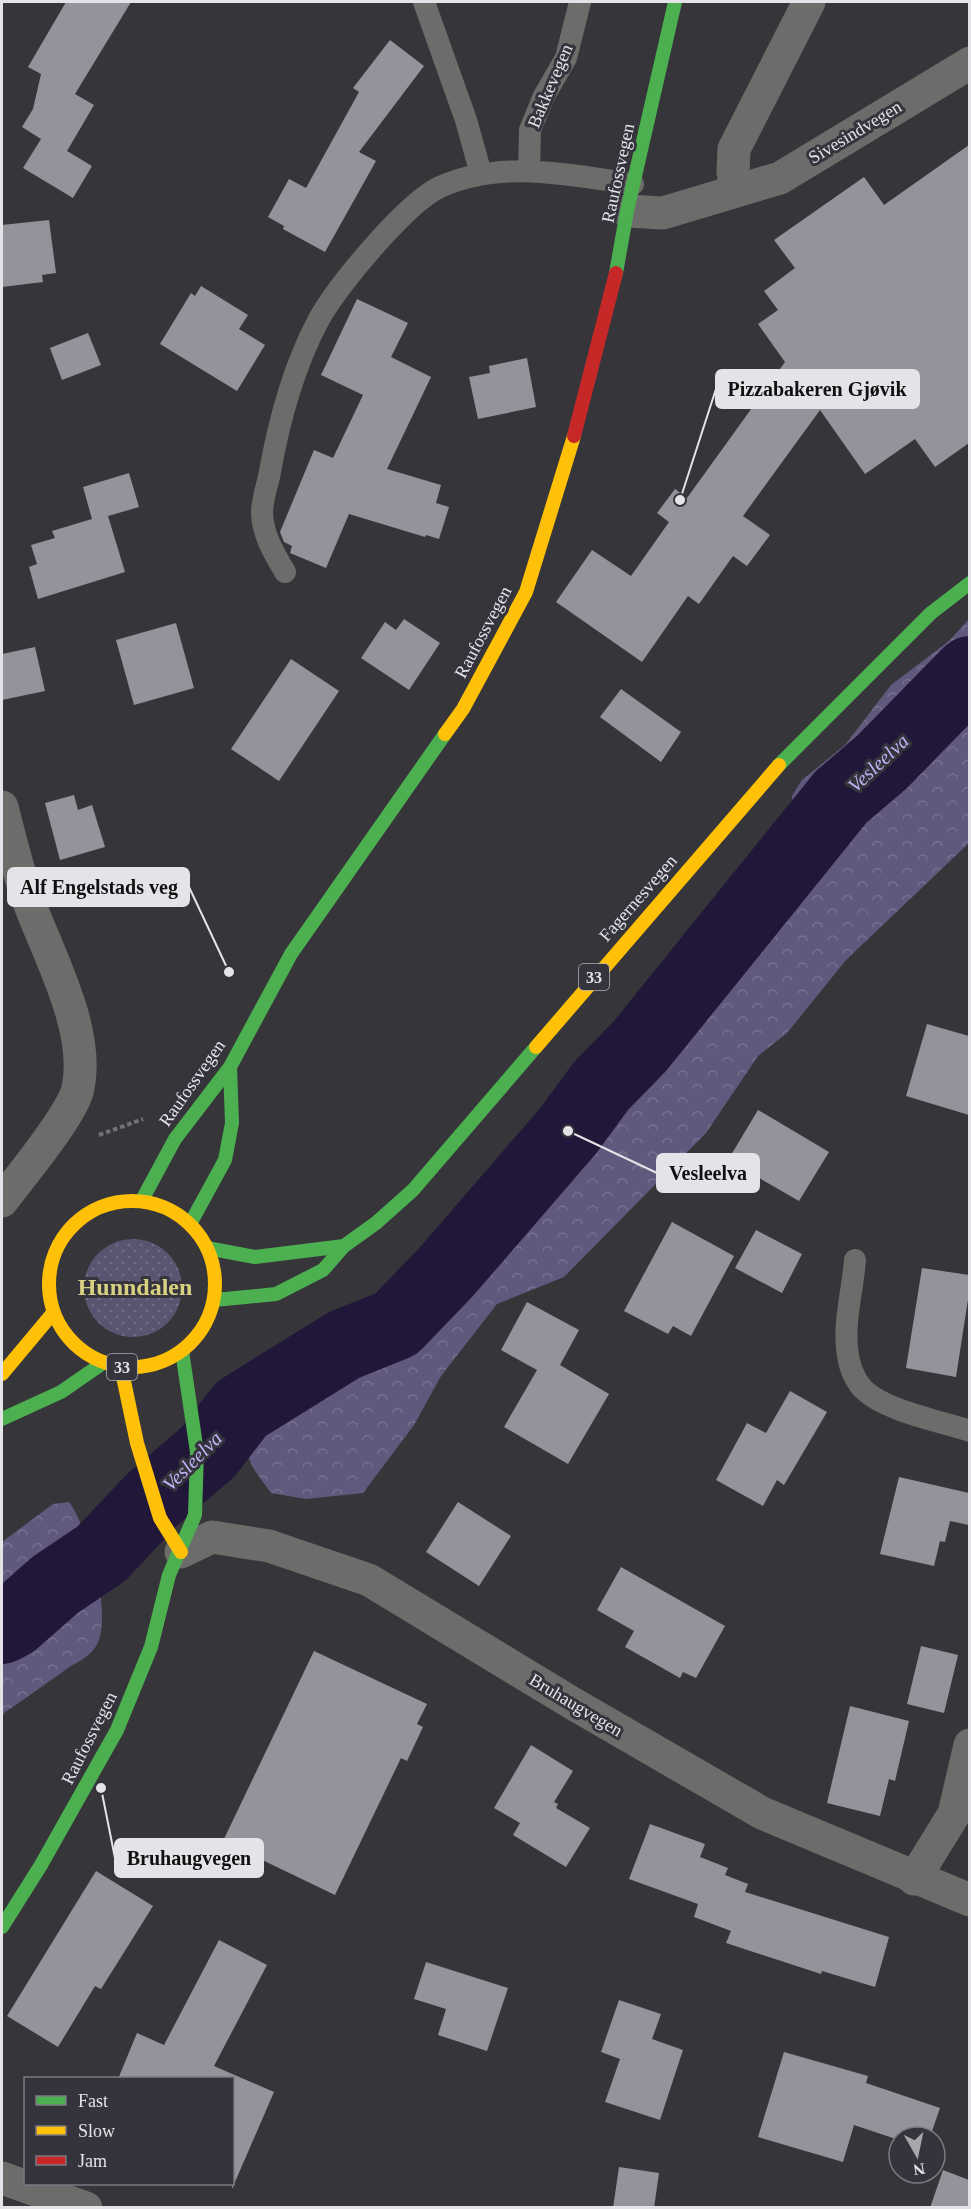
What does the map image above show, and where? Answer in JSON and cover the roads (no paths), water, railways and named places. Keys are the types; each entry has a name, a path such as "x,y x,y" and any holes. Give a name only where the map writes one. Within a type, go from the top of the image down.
{"main road":[{"name":"Raufossvegen","path":"142,1200 175,1139 230,1067 291,954 463,709 526,592 572,445 619,262 630,197 675,2"},
{"name":"Fagernesvegen","path":"215,1300 276,1294 323,1270 344,1246 376,1223 413,1190 796,744 931,613 969,583"},
{"path":"190,1224 225,1160 232,1124 230,1067"},
{"name":"33","path":"131,1199 142,1200 172,1210 190,1224 207,1248 215,1268 215,1300 203,1329 182,1351 162,1363 145,1367 121,1367 103,1363 60,1329 53,1313 47,1277 55,1249 66,1231 81,1216 100,1206 131,1199"},
{"name":"Fagernesvegen","path":"207,1248 255,1257 344,1246"},
{"path":"2,1374 53,1313"},
{"name":"Raufossvegen","path":"2,1928 41,1865 117,1730 151,1647 169,1575 181,1552 195,1515 197,1452 182,1351"},
{"name":"33","path":"2,1419 61,1392 103,1363"},
{"path":"121,1367 137,1443 160,1518 181,1552"}],"street":[{"path":"736,191 733,172 734,149 808,2"},
{"name":"Sivesindvegen","path":"630,197 663,213 780,178 969,63"},
{"path":"2,807 25,891 72,1016 80,1058 78,1089 54,1131 2,1201"},
{"name":"Bruhaugvegen","path":"181,1552 212,1537 269,1546 369,1580 572,1703 762,1813 914,1879 969,1900"},
{"path":"914,1879 954,1814 969,1745"},
{"path":"2,2178 86,2208"}],"lane":[{"path":"424,2 466,120 481,174"},
{"name":"Bakkevegen","path":"529,171 530,130 544,96 566,58 580,2"},
{"path":"285,572 267,540 262,512 275,443 304,350 319,319 338,292 417,204 438,188 481,174 507,170 529,171 630,197"},
{"path":"855,1260 847,1345 850,1366 856,1380 864,1390 887,1403 969,1431"}],"waterway":[{"name":"Vesleelva","path":"2,1628 13,1622 55,1585 101,1554 152,1500 208,1452 241,1409 344,1345 396,1324 447,1271 568,1131 601,1086 640,1046 841,797 882,762 970,672"}],"place":[{"name":"Pizzabakeren Gjøvik","path":"680,500"},
{"name":"Alf Engelstads veg","path":"229,972"},
{"name":"Vesleelva","path":"568,1131"},
{"name":"Bruhaugvegen","path":"101,1788"}],"district":[{"name":"Hunndalen","path":"135,1287"}]}
